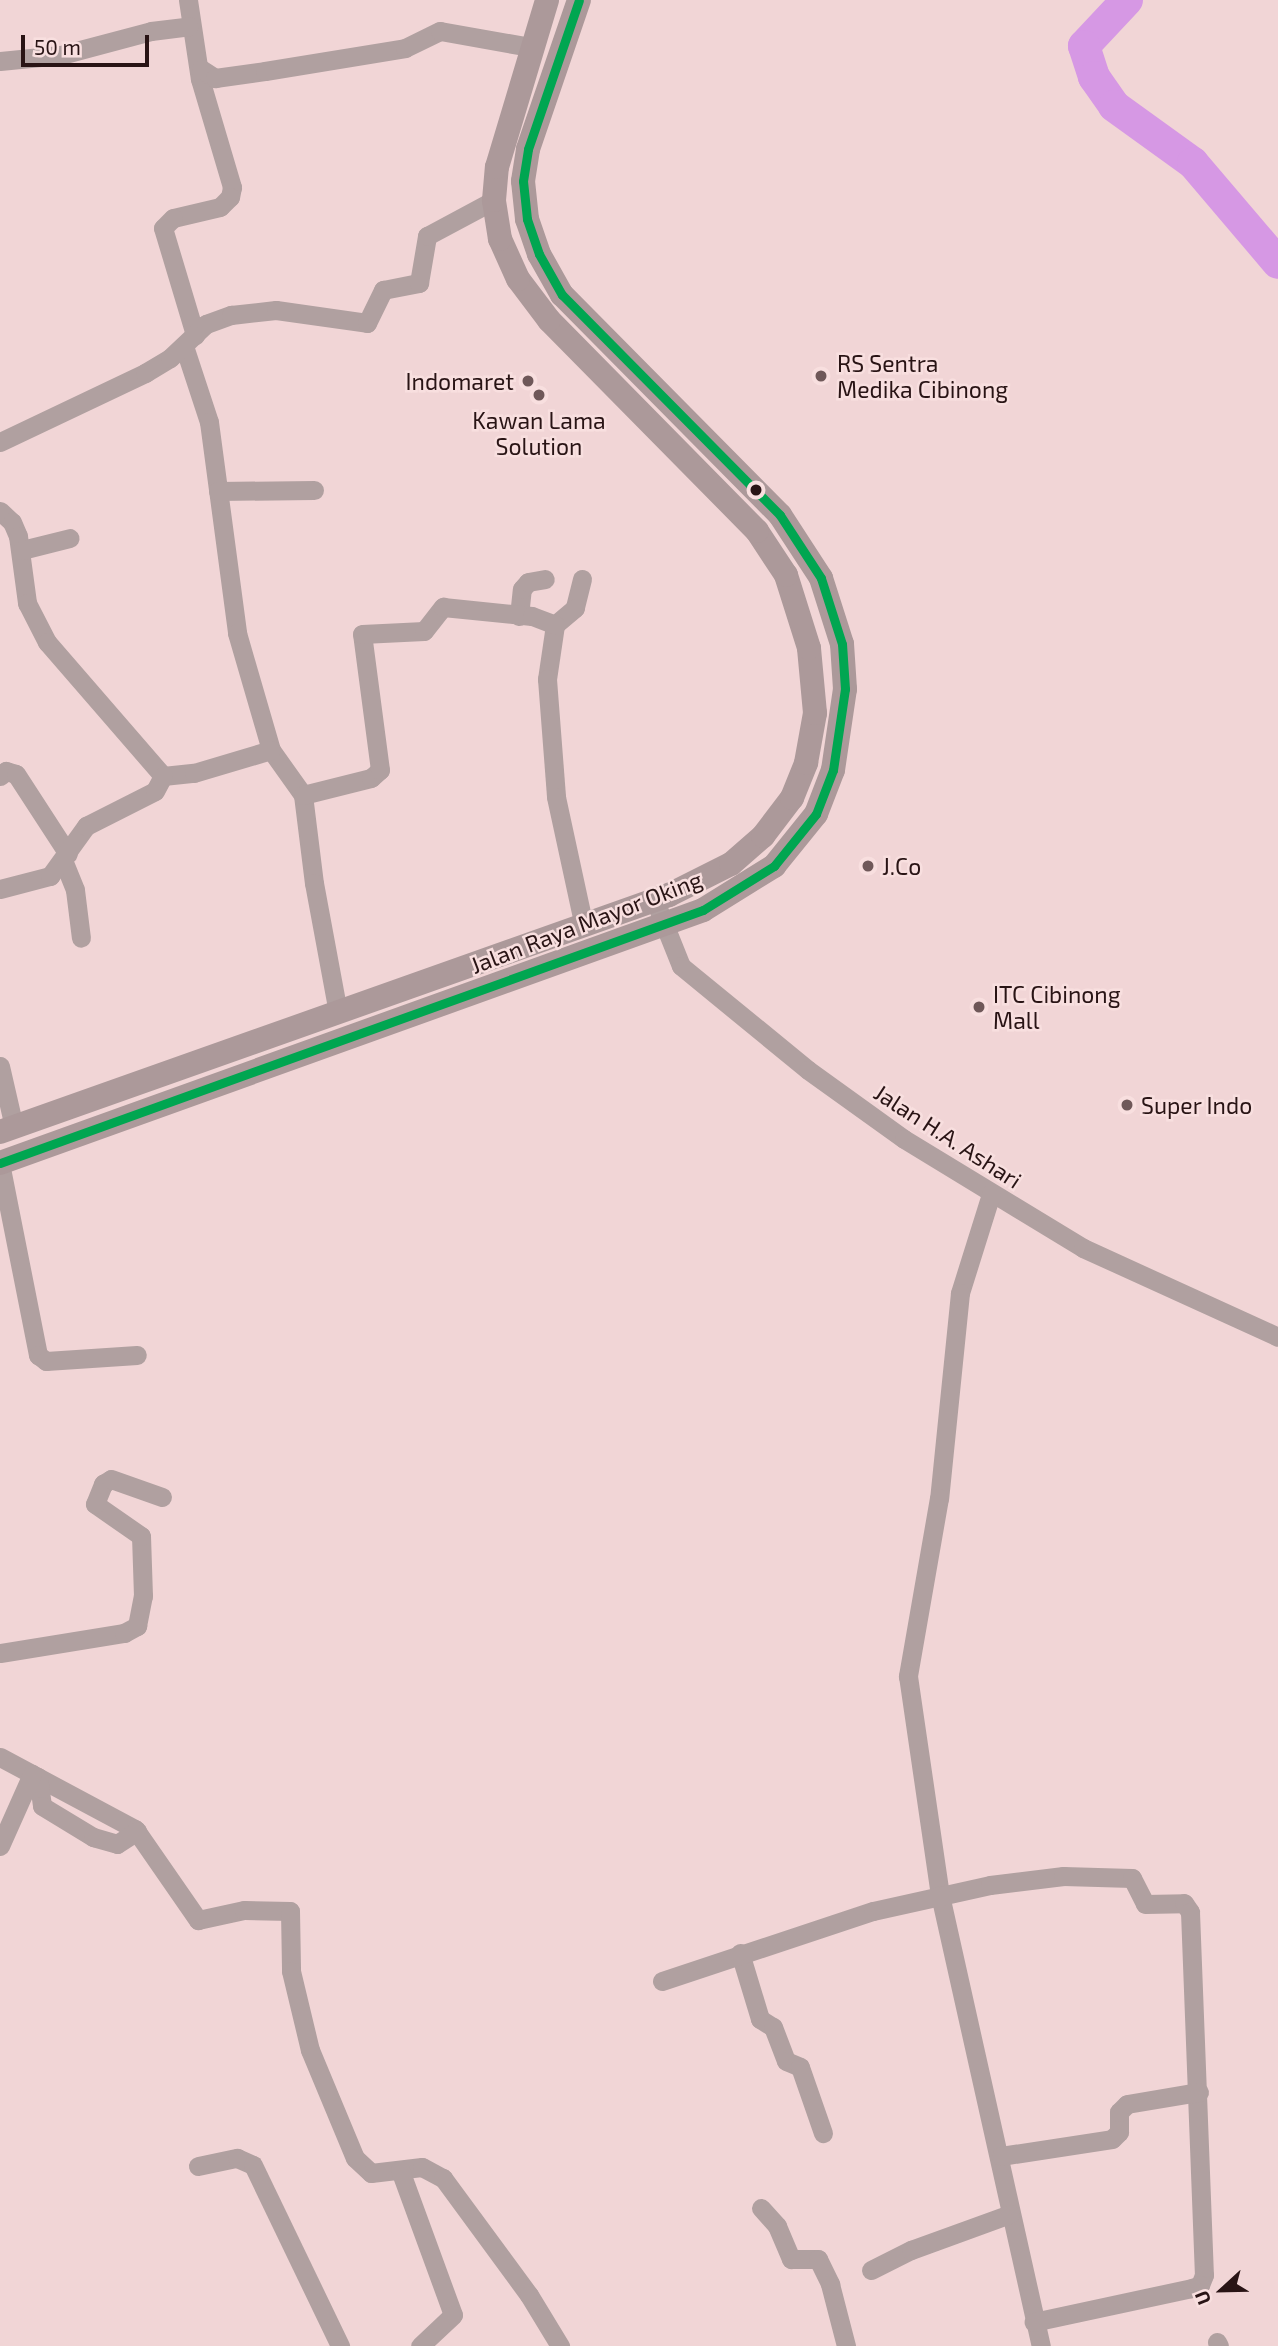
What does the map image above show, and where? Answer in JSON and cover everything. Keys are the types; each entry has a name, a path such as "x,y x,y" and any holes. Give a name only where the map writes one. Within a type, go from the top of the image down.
{"main road":[{"name":"Jalan Raya Mayor Oking","path":"7,1129 655,900 731,864 762,836 792,798 806,763 815,713 799,603 757,531 572,347 528,296 500,239 494,200 505,134 530,47 547,0"},
{"name":"Jalan Raya Mayor Oking","path":"0,1163 665,926 713,905 762,874 791,848 816,814 833,770 842,726 842,644 821,578 780,514 581,316 551,279 527,219 525,167 579,0"},
{"path":"285,1032 294,1058"}],"street":[{"path":"188,0 190,26 201,69 200,79 228,161 230,197 220,207 173,218 163,228 209,422 231,606 271,750 303,795 314,883 338,1013"},
{"path":"0,61 61,55 151,31 190,26"},
{"path":"201,69 207,75 227,77 405,48 440,31 530,47"},
{"path":"0,442 134,378 189,340 206,324 255,311 368,323 383,290 419,283 428,236 494,200"},
{"path":"218,491 314,489"},
{"path":"0,511 12,522 22,550 27,603 47,642 163,776"},
{"path":"22,550 70,538"},
{"path":"519,616 522,589 528,582 545,579"},
{"path":"582,579 575,608 555,625 547,680 558,808 584,926"},
{"path":"303,795 371,778 380,770 362,634 424,631 443,607 519,616 555,625"},
{"path":"163,776 194,773 271,750"},
{"path":"0,776 6,771 16,774 65,857 75,890 81,938"},
{"path":"0,889 44,880 65,857 86,826 156,790 163,776"},
{"name":"Jalan H.A. Ashari","path":"655,900 674,957 697,981 836,1091 991,1194 1083,1248 1278,1337"},
{"path":"0,1066 7,1129"},
{"path":"0,1163 38,1355 55,1361 136,1355"},
{"path":"991,1194 960,1293 939,1497 908,1676 940,1895 1001,2156 1010,2214 1041,2346"},
{"path":"0,1653 124,1633 137,1626 143,1596 141,1536 95,1504 103,1484 111,1479 162,1497"},
{"path":"0,1757 137,1831 198,1920 244,1910 290,1911 290,1958 300,2012 310,2050 355,2158 371,2173 422,2167 443,2178 535,2304 560,2346"},
{"path":"35,1776 42,1806 93,1837 117,1844 137,1831"},
{"path":"0,1846 35,1776"},
{"path":"662,1981 740,1953 940,1895 1063,1875 1134,1879 1145,1905 1184,1903 1190,1912 1199,2092 1204,2212 1200,2285 1034,2322"},
{"path":"740,1953 760,2019 773,2027 784,2059 800,2067 823,2133"},
{"path":"1001,2156 1112,2139 1119,2132 1119,2112 1127,2104 1199,2092"},
{"path":"198,2166 237,2158 253,2165 340,2346"},
{"path":"400,2170 453,2315 420,2346"},
{"path":"761,2208 777,2226 791,2259 820,2262 846,2346"},
{"path":"871,2270 911,2250 1010,2214"}],"waterway":[{"path":"1127,0 1084,46 1094,77 1114,106 1193,163 1278,263"}],"transit line":[{"path":"0,1163 703,910 774,866 816,814 833,770 845,689 842,644 821,578 780,515 562,295 539,254 527,219 523,181 528,149 579,0"}],"place":[{"name":"RS Sentra Medika Cibinong","path":"821,376"},
{"name":"Indomaret","path":"528,381"},
{"name":"Kawan Lama Solution","path":"539,395"},
{"name":"J.Co","path":"868,866"},
{"name":"ITC Cibinong Mall","path":"979,1007"},
{"name":"Super Indo","path":"1127,1105"}]}
